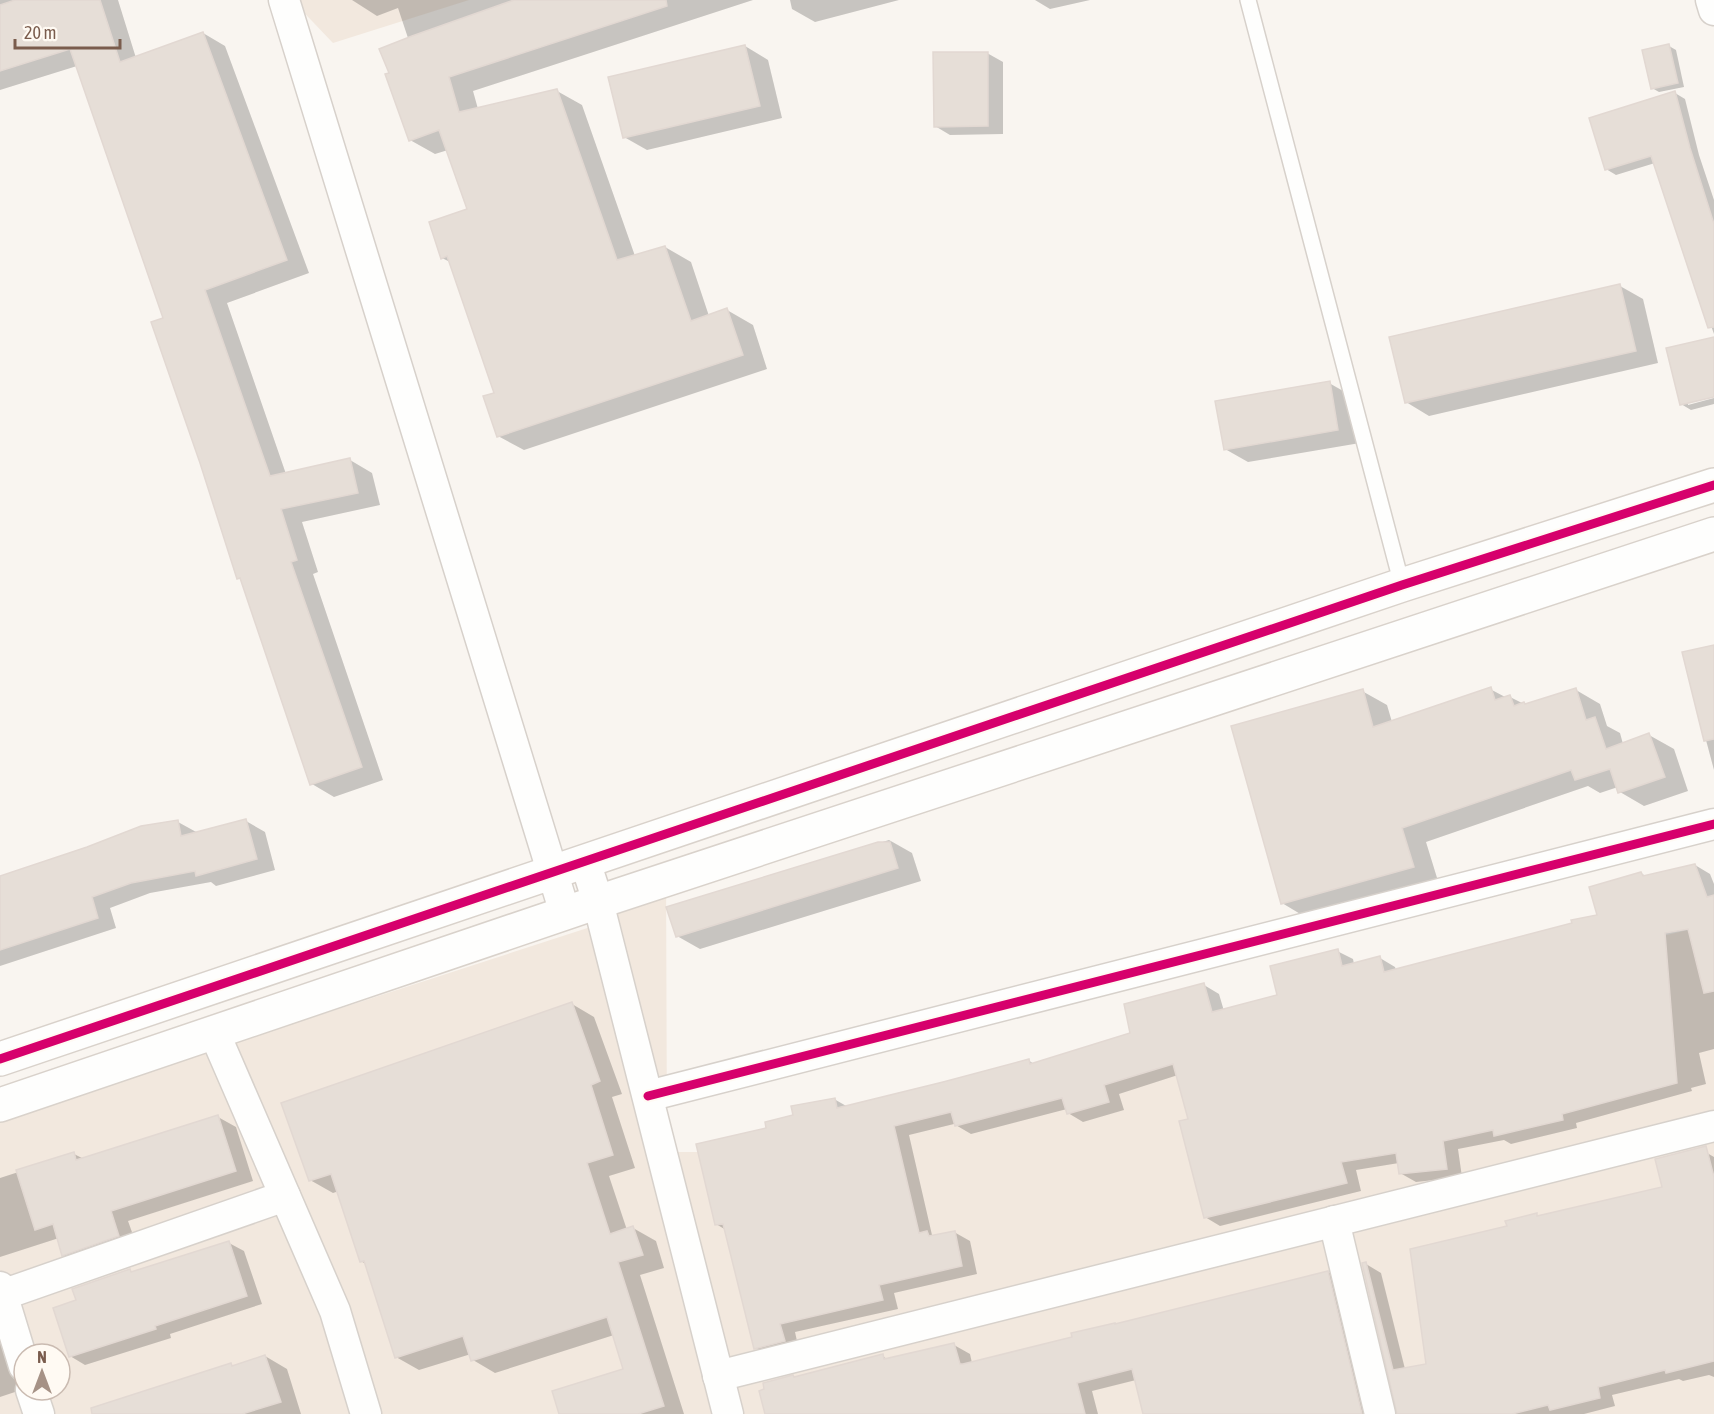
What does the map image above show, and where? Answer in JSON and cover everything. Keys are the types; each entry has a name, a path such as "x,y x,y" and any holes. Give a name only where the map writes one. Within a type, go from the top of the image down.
{"street":[{"path":"284,0 323,133 565,913"},
{"path":"1711,0 1714,10"},
{"path":"0,1059 1402,585 1714,485"},
{"path":"0,1104 598,902 1714,534"},
{"path":"648,1096 1714,824"},
{"path":"585,861 598,902 728,1414"},
{"path":"214,1032 335,1311 366,1414"},
{"path":"718,1376 1714,1125"},
{"path":"17,1342 1,1291 285,1196"},
{"path":"1334,1221 1380,1414"}],"lane":[{"path":"1248,0 1402,585"}],"shaded area":[{"path":"292,0 469,0 333,43"},
{"path":"666,863 667,1152 723,1152 1714,924 1714,1414 0,1414 0,1119 609,921"}],"building":[{"path":"15,0 100,0 120,62 203,32 287,260 205,290 270,476 350,458 358,493 281,509 297,560 291,562 362,767 310,785 240,578 237,579 151,322 163,318 70,49 0,71 0,5"},
{"path":"514,0 666,0 667,6 449,77 459,112 557,89 617,260 665,246 691,321 727,308 743,355 497,437 483,396 494,393 447,256 441,259 429,222 467,209 439,130 409,141 385,74 389,73 379,49"},
{"path":"1669,44 1678,83 1651,89 1642,50"},
{"path":"745,45 760,106 623,138 608,77"},
{"path":"933,52 988,52 988,126 934,127"},
{"path":"1675,91 1714,224 1714,327 1708,328 1651,156 1605,170 1589,118"},
{"path":"1620,284 1636,351 1405,403 1389,337"},
{"path":"1714,337 1714,397 1680,405 1666,348"},
{"path":"1330,381 1338,430 1224,450 1215,401"},
{"path":"1714,645 1714,739 1704,741 1682,652"},
{"path":"1491,687 1495,700 1510,695 1514,706 1576,688 1586,720 1595,717 1606,749 1649,733 1665,777 1618,793 1610,769 1575,780 1571,770 1402,828 1414,867 1281,904 1231,726 1363,689 1373,727"},
{"path":"246,819 257,859 196,876 195,871 131,883 92,897 98,918 0,950 0,876 141,826 178,820 181,836"},
{"path":"878,842 890,842 898,868 676,937 666,907"},
{"path":"1695,864 1707,897 1714,895 1714,991 1704,993 1688,929 1665,933 1677,1083 1562,1114 1563,1120 1494,1136 1493,1130 1443,1141 1447,1169 1399,1174 1396,1153 1341,1162 1347,1183 1204,1218 1179,1121 1188,1119 1173,1064 1104,1085 1109,1102 1067,1114 1062,1098 955,1126 951,1112 894,1126 919,1233 927,1231 929,1236 955,1231 962,1266 879,1285 883,1300 780,1324 785,1341 754,1349 723,1224 715,1225 696,1144 766,1128 765,1122 793,1115 791,1106 835,1098 837,1108 1029,1059 1030,1064 1130,1033 1124,1004 1204,983 1212,1012 1277,995 1270,966 1338,949 1342,966 1380,956 1384,972 1572,923 1571,920 1597,915 1589,887 1641,872 1643,876"},
{"path":"572,1002 600,1081 591,1085 613,1155 587,1163 610,1234 633,1226 643,1255 618,1262 664,1406 638,1414 559,1414 552,1391 623,1369 607,1317 471,1361 463,1336 395,1358 364,1261 360,1262 331,1174 309,1181 281,1103"},
{"path":"218,1115 236,1171 111,1211 119,1236 62,1256 53,1224 35,1230 16,1170 74,1152 76,1160"},
{"path":"1706,1146 1714,1177 1714,1361 1666,1373 1665,1370 1598,1387 1600,1398 1550,1410 1548,1405 1512,1414 1397,1414 1362,1263 1366,1262 1393,1370 1426,1364 1410,1249 1507,1226 1505,1221 1537,1213 1537,1216 1662,1187 1655,1159"},
{"path":"229,1241 247,1296 72,1356 72,1342 64,1342 53,1308 76,1300 72,1289 130,1269 131,1272"},
{"path":"1328,1271 1362,1414 1143,1414 1132,1369 1077,1383 1085,1414 765,1414 759,1391 764,1389 763,1383 793,1375 794,1377 883,1354 884,1359 954,1343 960,1364 963,1364 1072,1337 1071,1333"},
{"path":"265,1355 281,1402 242,1414 92,1414 91,1408 231,1363 232,1366"}],"cycle path":[{"path":"0,1059 1402,585 1714,485"},
{"path":"648,1096 1714,824"}]}
